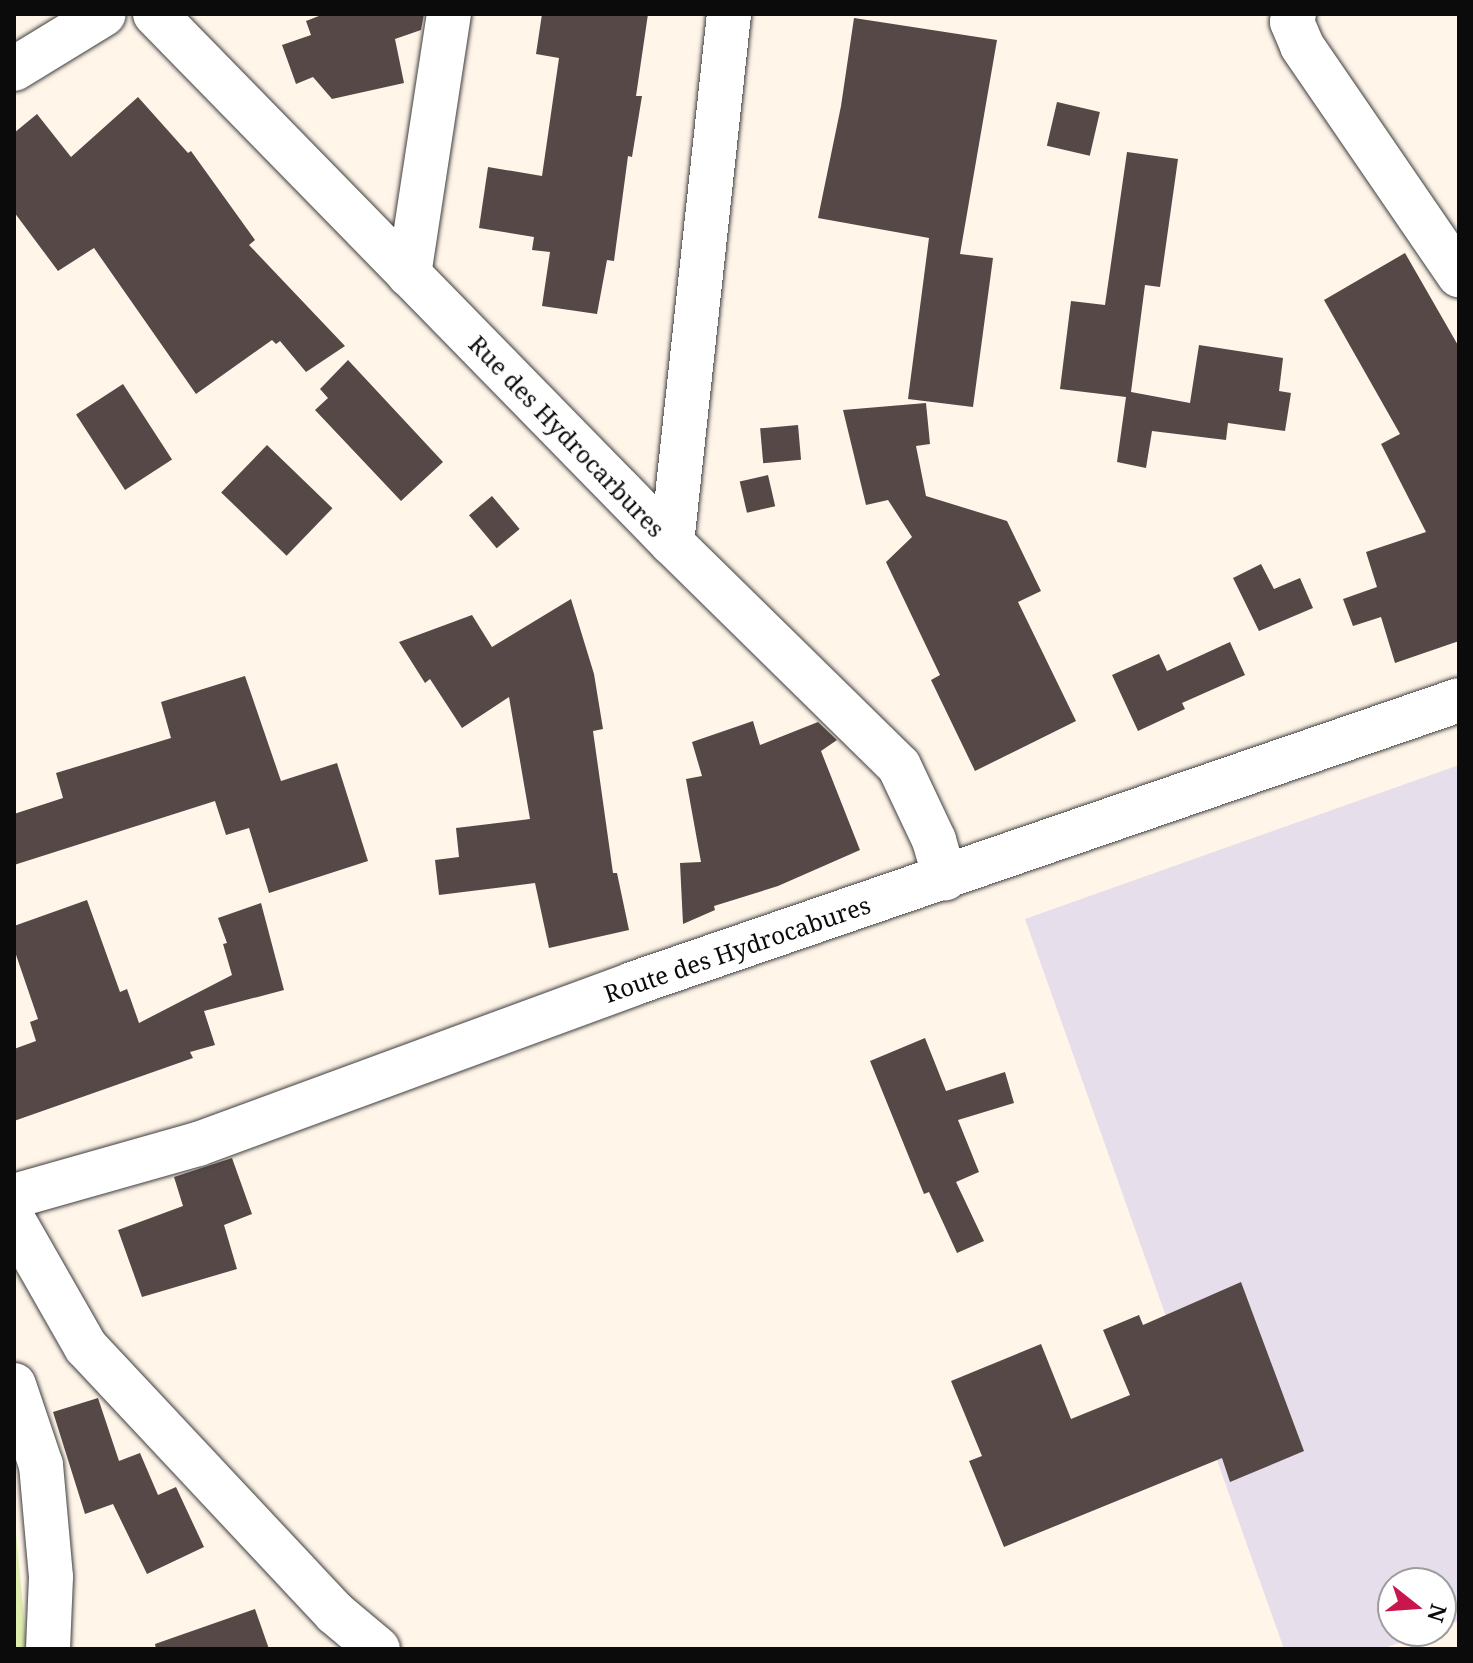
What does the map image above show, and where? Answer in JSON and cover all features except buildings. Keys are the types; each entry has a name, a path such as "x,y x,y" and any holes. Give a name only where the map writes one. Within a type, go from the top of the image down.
{"street":[{"path":"14,69 104,14"},
{"name":"Rue des Hydrocarbures","path":"155,14 672,543 899,766 934,840 945,878"},
{"path":"409,275 449,14"},
{"path":"672,543 729,14"},
{"path":"1294,14 1292,22 1302,46 1459,275"},
{"name":"Route des Hydrocabures","path":"14,1196 198,1144 632,984 1459,700"},
{"path":"14,1221 86,1347 335,1613 378,1649"},
{"path":"14,1385 41,1465 51,1577 48,1649"}],"shaded area":[{"path":"1459,765 1459,1621 1457,1567 1377,1567 1377,1647 1388,1647 1284,1649 1025,919"}],"green space":[{"path":"16,1533 27,1649 14,1649"}]}
